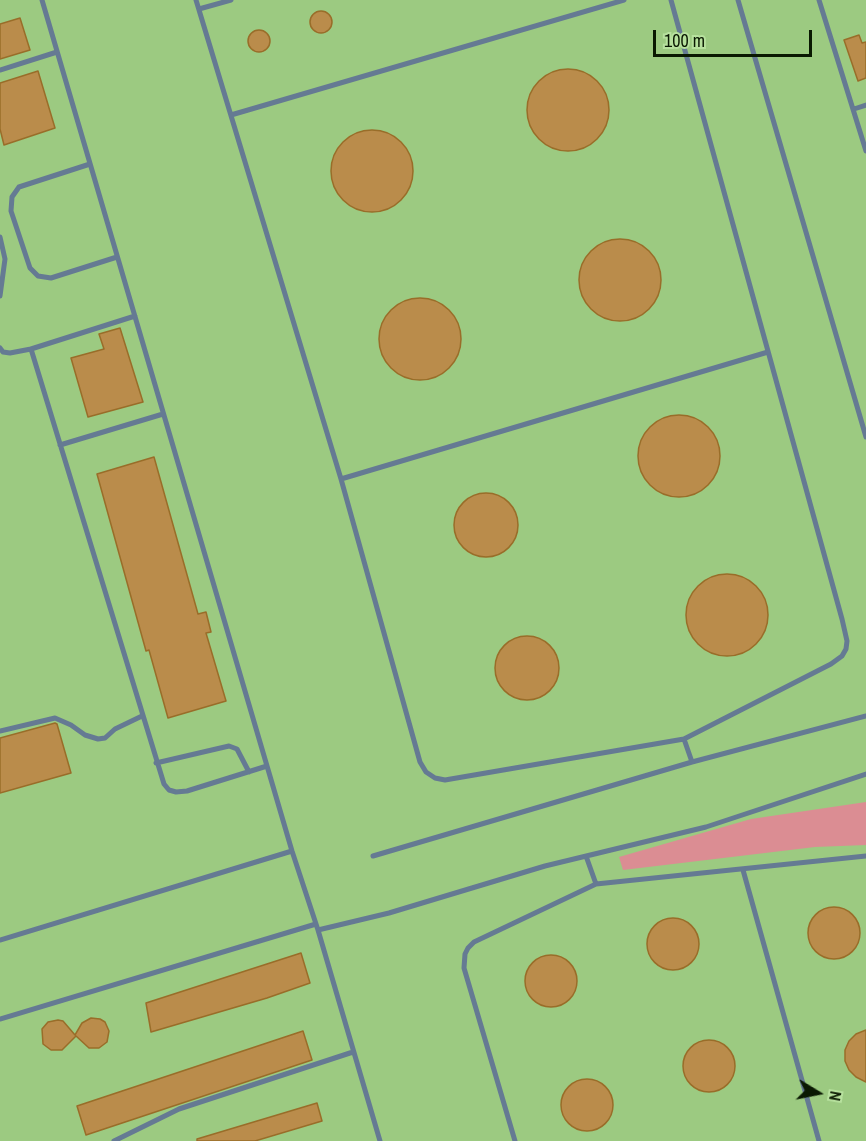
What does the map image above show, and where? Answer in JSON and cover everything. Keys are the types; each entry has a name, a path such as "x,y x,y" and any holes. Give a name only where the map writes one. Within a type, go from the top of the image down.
{"lane":[{"path":"42,0 292,851 317,927 380,1141"},
{"path":"196,0 341,479 420,762 426,772 435,778 445,780 684,739 831,664 842,656 846,649 847,641 842,620 671,0"},
{"path":"199,9 231,0"},
{"path":"231,115 624,0"},
{"path":"738,0 866,437"},
{"path":"819,0 866,152"},
{"path":"0,70 57,52"},
{"path":"854,109 866,105"},
{"path":"90,164 19,187 12,197 11,211 30,268 38,276 51,278 117,257"},
{"path":"0,237 5,259 0,296"},
{"path":"0,348 10,353 31,349 135,316"},
{"path":"31,349 164,784 169,790 187,791 267,766"},
{"path":"341,479 768,352"},
{"path":"60,445 164,414"},
{"path":"0,731 55,718 71,724 85,735 98,739 105,738 115,729 142,716"},
{"path":"373,856 692,762 866,716"},
{"path":"684,739 692,762"},
{"path":"156,763 229,747 237,749 249,772"},
{"path":"0,1019 317,927 332,927 545,866 706,827 866,774"},
{"path":"0,940 292,851"},
{"path":"586,856 596,884"},
{"path":"515,1141 464,968 465,954 474,942 596,884 866,856"},
{"path":"743,870 819,1141"},
{"path":"114,1141 179,1109 353,1052"}],"shaded area":[{"path":"0,0 866,0 866,1141 0,1141"},
{"path":"866,802 866,845 815,847 623,870 619,857 751,819"}],"building":[{"path":"321,11 329,14 332,22 329,30 321,33 313,30 310,22 313,14"},
{"path":"20,18 30,50 0,59 0,24"},
{"path":"259,30 267,33 270,41 267,49 259,52 251,49 248,41 251,33"},
{"path":"859,35 862,43 866,42 866,78 858,81 844,40"},
{"path":"560,69 576,69 591,76 602,87 609,102 606,126 597,139 576,151 560,151 545,144 534,133 527,118 527,102 534,87 545,76"},
{"path":"38,71 55,128 4,145 0,129 0,83"},
{"path":"364,130 380,130 395,137 406,148 413,163 410,187 401,200 380,212 364,212 349,205 338,194 331,179 331,163 338,148 349,137"},
{"path":"612,239 628,239 643,246 654,257 661,272 658,296 649,309 628,321 612,321 597,314 586,303 579,288 579,272 586,257 597,246"},
{"path":"412,298 428,298 443,305 454,316 461,331 458,355 449,368 428,380 412,380 397,373 386,362 379,347 379,331 386,316 397,305"},
{"path":"120,328 143,402 88,417 71,358 104,349 99,334"},
{"path":"671,415 687,415 702,422 713,433 720,448 717,472 708,485 687,497 671,497 656,490 645,479 638,464 638,448 645,433 656,422"},
{"path":"154,457 198,614 206,612 211,632 206,633 226,701 168,718 149,650 146,651 97,474"},
{"path":"486,493 498,495 509,502 516,513 518,525 516,537 509,548 498,555 486,557 474,555 463,548 456,537 454,525 456,513 463,502 474,495"},
{"path":"719,574 735,574 750,581 761,592 768,607 765,631 756,644 735,656 719,656 704,649 693,638 686,623 686,607 693,592 704,581"},
{"path":"527,636 539,638 550,645 557,656 559,668 557,680 550,691 539,698 527,700 515,698 504,691 497,680 495,668 497,656 504,645 515,638"},
{"path":"55,723 71,773 0,793 0,738"},
{"path":"834,907 848,911 856,919 860,933 856,947 848,955 834,959 820,955 812,947 808,933 812,919 820,911"},
{"path":"673,918 687,922 695,930 699,944 695,958 687,966 673,970 659,966 651,958 647,944 651,930 659,922"},
{"path":"301,953 310,983 151,1032 146,1003"},
{"path":"551,955 565,959 573,967 577,981 573,995 565,1003 551,1007 537,1003 529,995 525,981 529,967 537,959"},
{"path":"91,1018 105,1022 109,1031 107,1042 99,1048 89,1048 76,1036 62,1050 51,1050 43,1044 42,1029 48,1022 63,1021 75,1035 82,1023"},
{"path":"866,1030 866,1082 849,1070 845,1061 845,1050 849,1041 856,1034"},
{"path":"303,1031 312,1060 86,1135 77,1106"},
{"path":"709,1040 723,1044 731,1052 735,1066 731,1080 723,1088 709,1092 695,1088 687,1080 683,1066 687,1052 695,1044"},
{"path":"587,1079 601,1083 609,1091 613,1105 609,1119 601,1127 587,1131 573,1127 565,1119 561,1105 565,1091 573,1083"},
{"path":"317,1103 322,1121 255,1141 197,1141 197,1139"}]}
